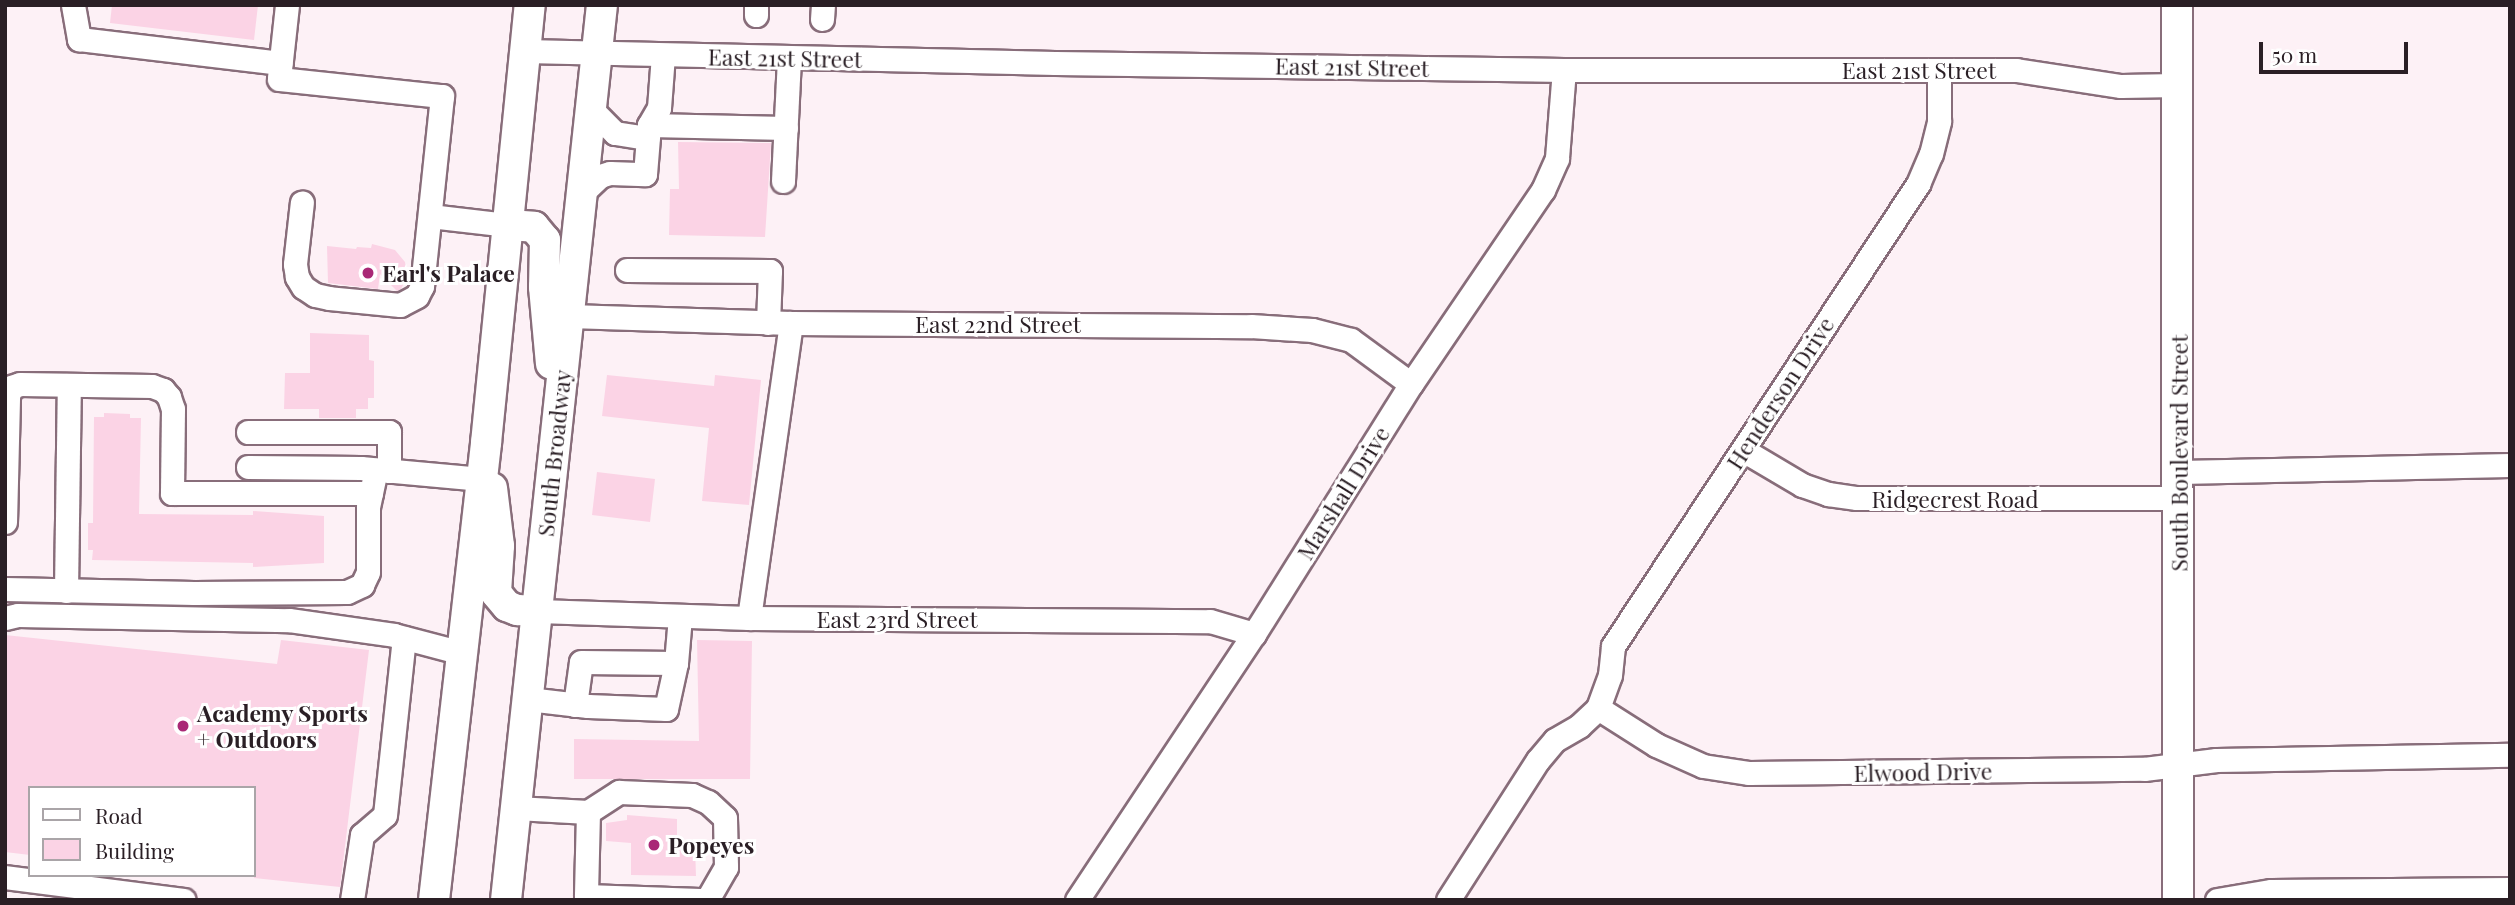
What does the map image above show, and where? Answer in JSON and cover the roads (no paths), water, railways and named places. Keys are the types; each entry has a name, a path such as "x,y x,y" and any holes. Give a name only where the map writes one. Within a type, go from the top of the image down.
{"main road":[{"path":"434,900 486,443 530,5"},
{"name":"South Broadway","path":"506,900 602,5"},
{"name":"South Boulevard Street","path":"2177,5 2178,900"},
{"path":"508,225 534,227 545,240 544,287 556,429"},
{"path":"486,443 499,546 496,593 499,599 517,610 538,611"}],"street":[{"path":"73,5 79,39 281,62"},
{"path":"287,5 279,79 442,96 422,286 417,296 400,305 329,298 315,295 303,287 297,276 302,202"},
{"name":"East 21st Street","path":"525,51 789,58 1564,70 2016,71 2121,86 2177,85"},
{"path":"582,193 600,176 610,173 645,173 649,132 660,108 663,55"},
{"path":"783,181 789,58"},
{"name":"Marshall Drive","path":"1077,900 1254,635 1411,384 1543,190 1557,158 1564,70"},
{"name":"Henderson Drive","path":"1598,708 1609,675 1613,646 1918,184 1931,154 1939,121 1939,70"},
{"path":"591,109 615,133 786,128"},
{"path":"430,216 508,225"},
{"path":"627,270 770,271 768,323"},
{"name":"East 22nd Street","path":"569,316 768,323 1251,326 1312,330 1351,340 1411,384"},
{"path":"749,618 791,323"},
{"path":"5,522 8,396 11,387 20,384 152,386 169,397 173,409 172,494 371,494"},
{"path":"66,591 69,384"},
{"path":"5,589 347,592 362,585 368,572 371,494 382,470 389,432 248,432"},
{"name":"Ridgecrest Road","path":"1743,450 1802,485 1828,494 1857,498 2179,485 2510,465"},
{"path":"248,467 382,470 482,479"},
{"name":"East 23rd Street","path":"538,611 749,618 1210,621 1254,635"},
{"path":"5,618 18,615 289,620 404,638 462,653"},
{"path":"528,699 575,705 666,709 677,663 680,616"},
{"path":"352,900 362,835 385,816 404,638"},
{"path":"575,705 580,662 677,663"},
{"path":"1448,900 1538,760 1555,740 1578,726 1598,708"},
{"name":"Elwood Drive","path":"1598,708 1656,745 1703,766 1749,773 2144,769 2216,760 2510,755"},
{"path":"516,808 588,812 618,792 692,795 708,802 725,818 726,867 707,900"},
{"path":"588,812 586,896 700,900"},
{"path":"5,877 184,900"},
{"path":"2217,900 2271,891 2510,889"}],"place":[{"name":"Earl's Palace","path":"368,273"},
{"name":"Academy Sports + Outdoors","path":"183,726"},
{"name":"Popeyes","path":"654,845"}]}
